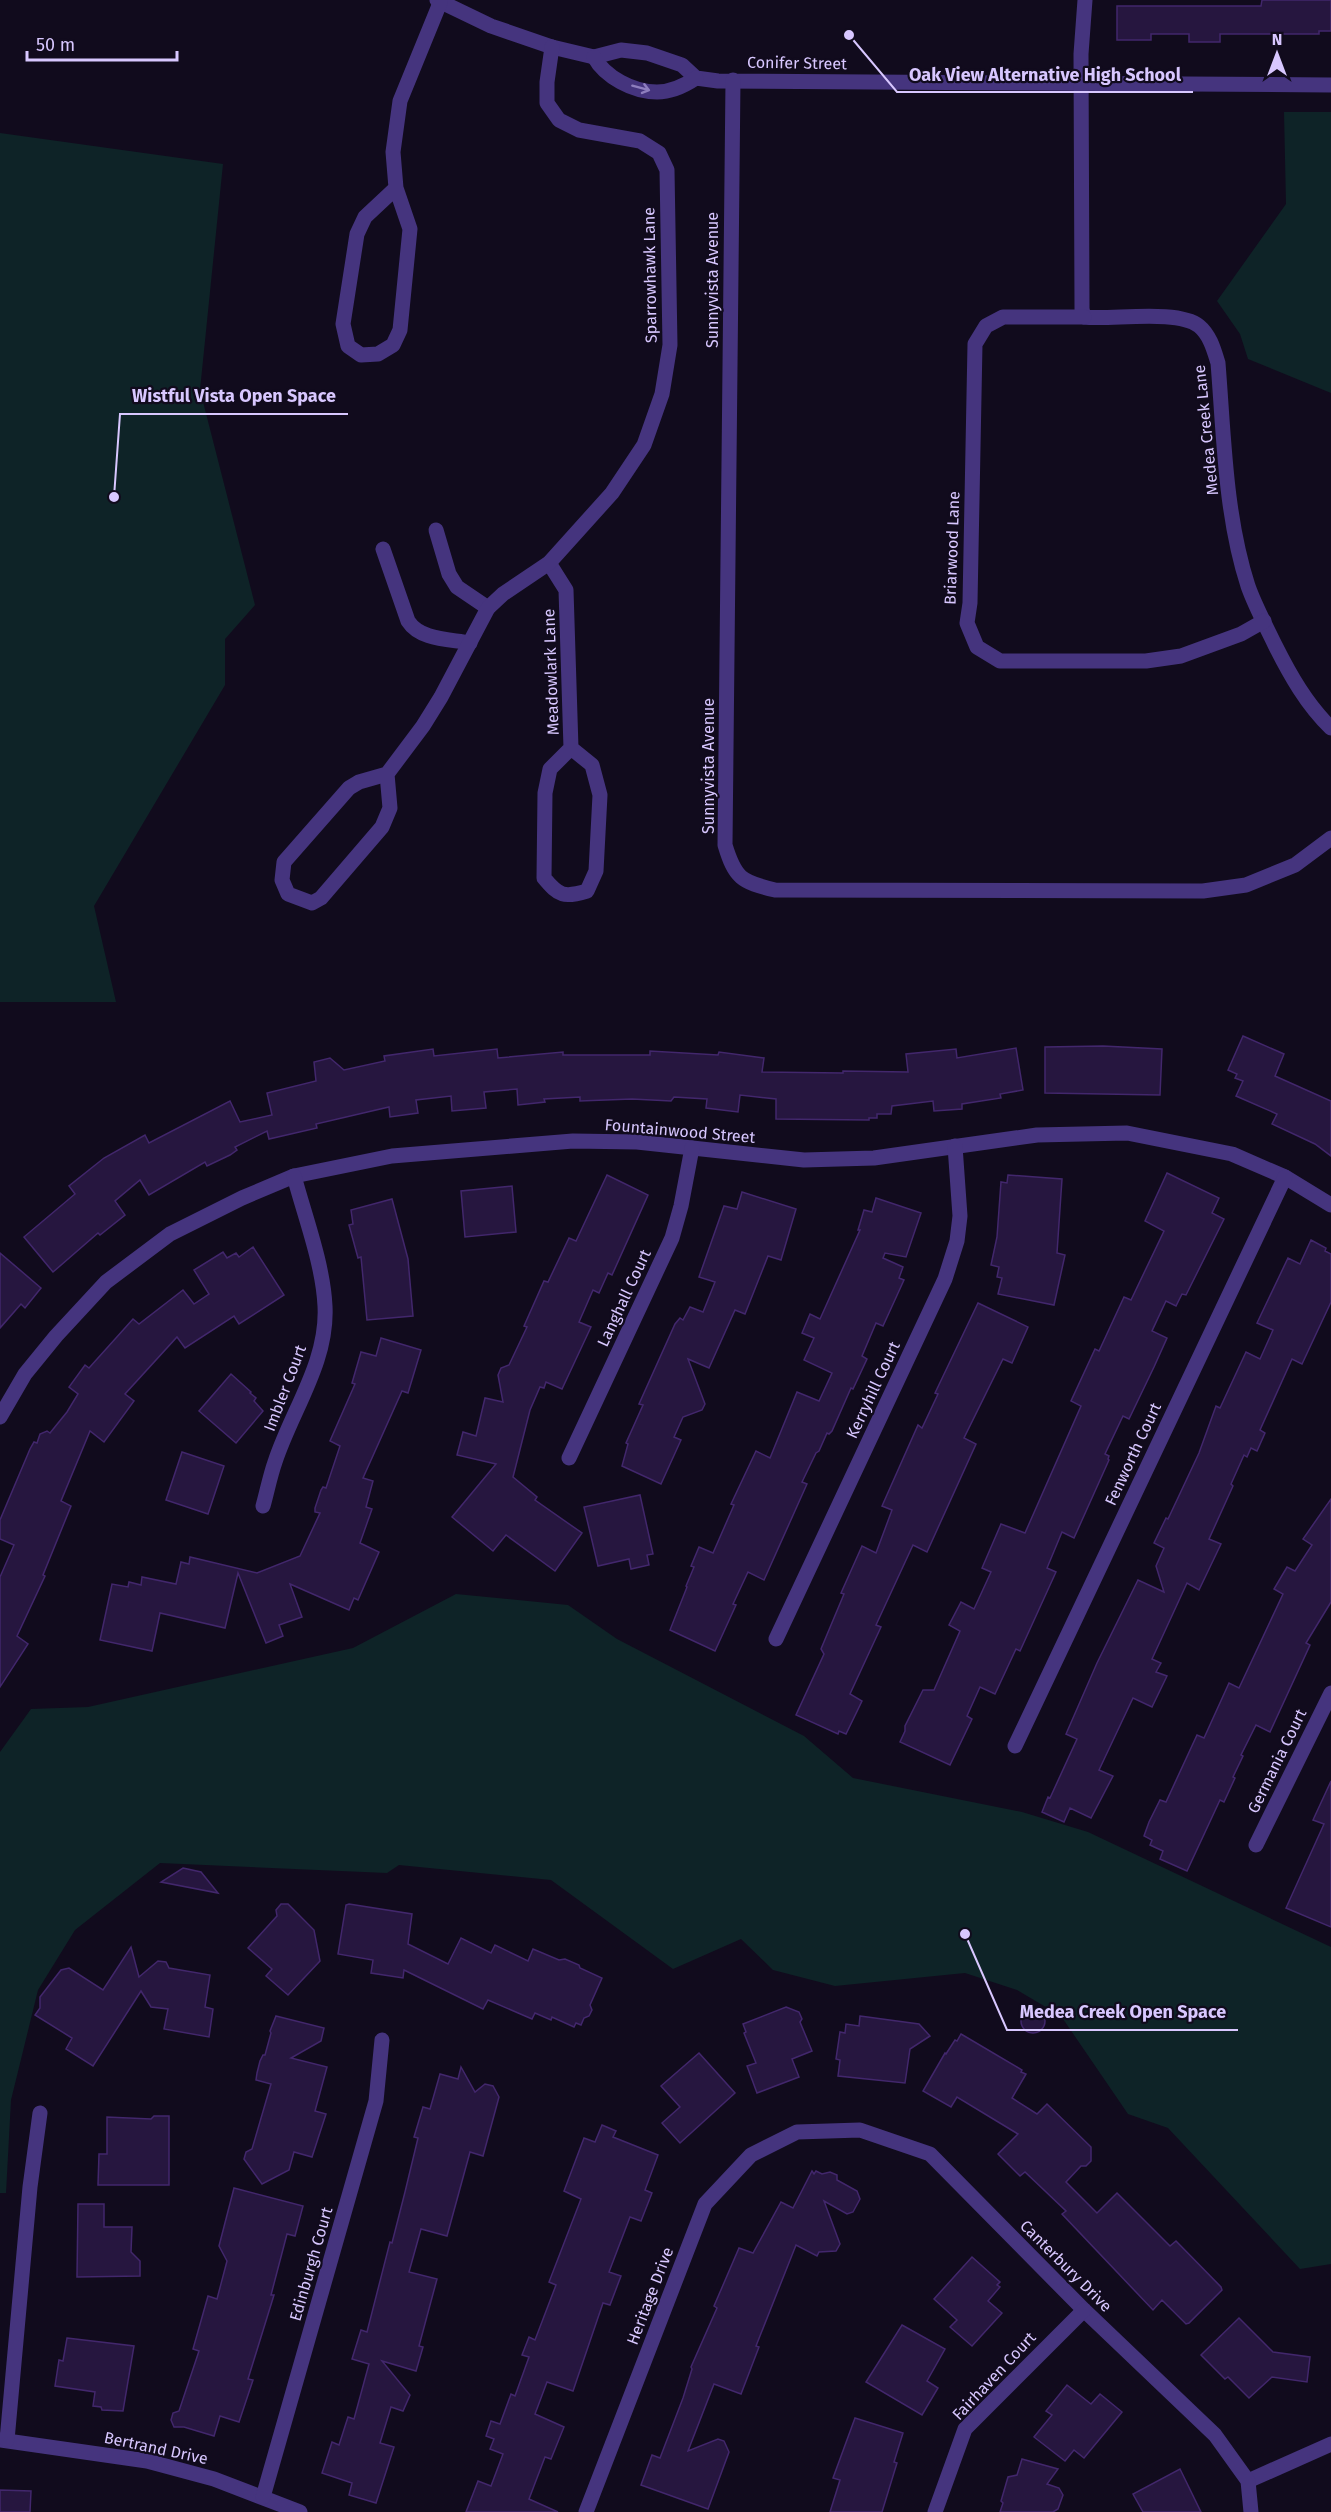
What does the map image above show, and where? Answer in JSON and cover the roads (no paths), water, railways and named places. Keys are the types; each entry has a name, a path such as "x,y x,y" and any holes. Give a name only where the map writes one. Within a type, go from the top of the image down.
{"street":[{"path":"1084,317 1082,297 1082,83 1085,0"},
{"path":"396,188 365,217 357,234 343,324 348,346 361,355 378,354 393,345 400,330 410,229 396,188 393,152 400,100 439,1 491,26 552,47 594,57 621,50 647,53 682,65 696,78"},
{"name":"Sparrowhawk Lane","path":"387,774 423,726 488,608 503,594 549,563 612,493 644,445 662,394 670,345 667,170 659,153 640,141 579,130 559,120 547,103 547,82 552,47"},
{"name":"Conifer Street","path":"594,57 599,67 612,77 657,92 681,88 696,78 1331,86"},
{"name":"Sunnyvista Avenue","path":"733,80 725,845 732,868 750,884 775,890 1203,891 1246,885 1295,865 1331,838"},
{"name":"Briarwood Lane","path":"1084,317 1003,317 986,326 975,344 970,603 967,623 977,646 1000,661 1146,661 1180,656 1241,634 1264,621"},
{"name":"Medea Creek Lane","path":"1084,317 1174,317 1199,326 1213,344 1218,363 1228,484 1238,548 1249,588 1289,673 1318,716 1331,728"},
{"path":"436,530 449,574 457,587 488,608"},
{"path":"383,549 412,629 423,635 470,643"},
{"name":"Meadowlark Lane","path":"549,563 566,590 571,748 550,769 545,793 544,878 555,892 570,896 587,891 596,871 600,795 592,765 571,748"},
{"path":"387,774 390,808 382,827 321,898 312,903 288,894 282,880 284,862 349,788 359,782 387,774"},
{"name":"Fountainwood Street","path":"0,1417 25,1374 56,1336 106,1282 170,1234 242,1198 294,1176 392,1156 499,1146 605,1141 637,1142 804,1161 874,1158 1037,1135 1127,1133 1232,1154 1285,1177 1331,1205"},
{"name":"Kerryhill Court","path":"776,1639 945,1279 957,1241 960,1216 955,1146"},
{"name":"Langhall Court","path":"569,1458 672,1238 693,1148"},
{"name":"Imbler Court","path":"263,1506 275,1462 317,1364 324,1334 325,1306 322,1282 294,1176"},
{"name":"Fenworth Court","path":"1015,1746 1285,1177"},
{"name":"Germania Court","path":"1256,1845 1331,1693"},
{"name":"Edinburgh Court","path":"262,2497 376,2102 382,2040"},
{"path":"3,2440 40,2113"},
{"name":"Canterbury Drive","path":"797,2132 860,2130 930,2154 1084,2310 1215,2435 1248,2481"},
{"name":"Heritage Drive","path":"586,2512 705,2204 751,2155 797,2132"},
{"name":"Fairhaven Court","path":"935,2512 965,2429 1084,2310"},
{"name":"Bertrand Drive","path":"3,2440 147,2461 214,2479 300,2512"},
{"path":"1251,2512 1248,2481 1331,2444"}],"place":[{"name":"Oak View Alternative High School","path":"849,35"},
{"name":"Wistful Vista Open Space","path":"114,497"},
{"name":"Medea Creek Open Space","path":"965,1934"}]}
